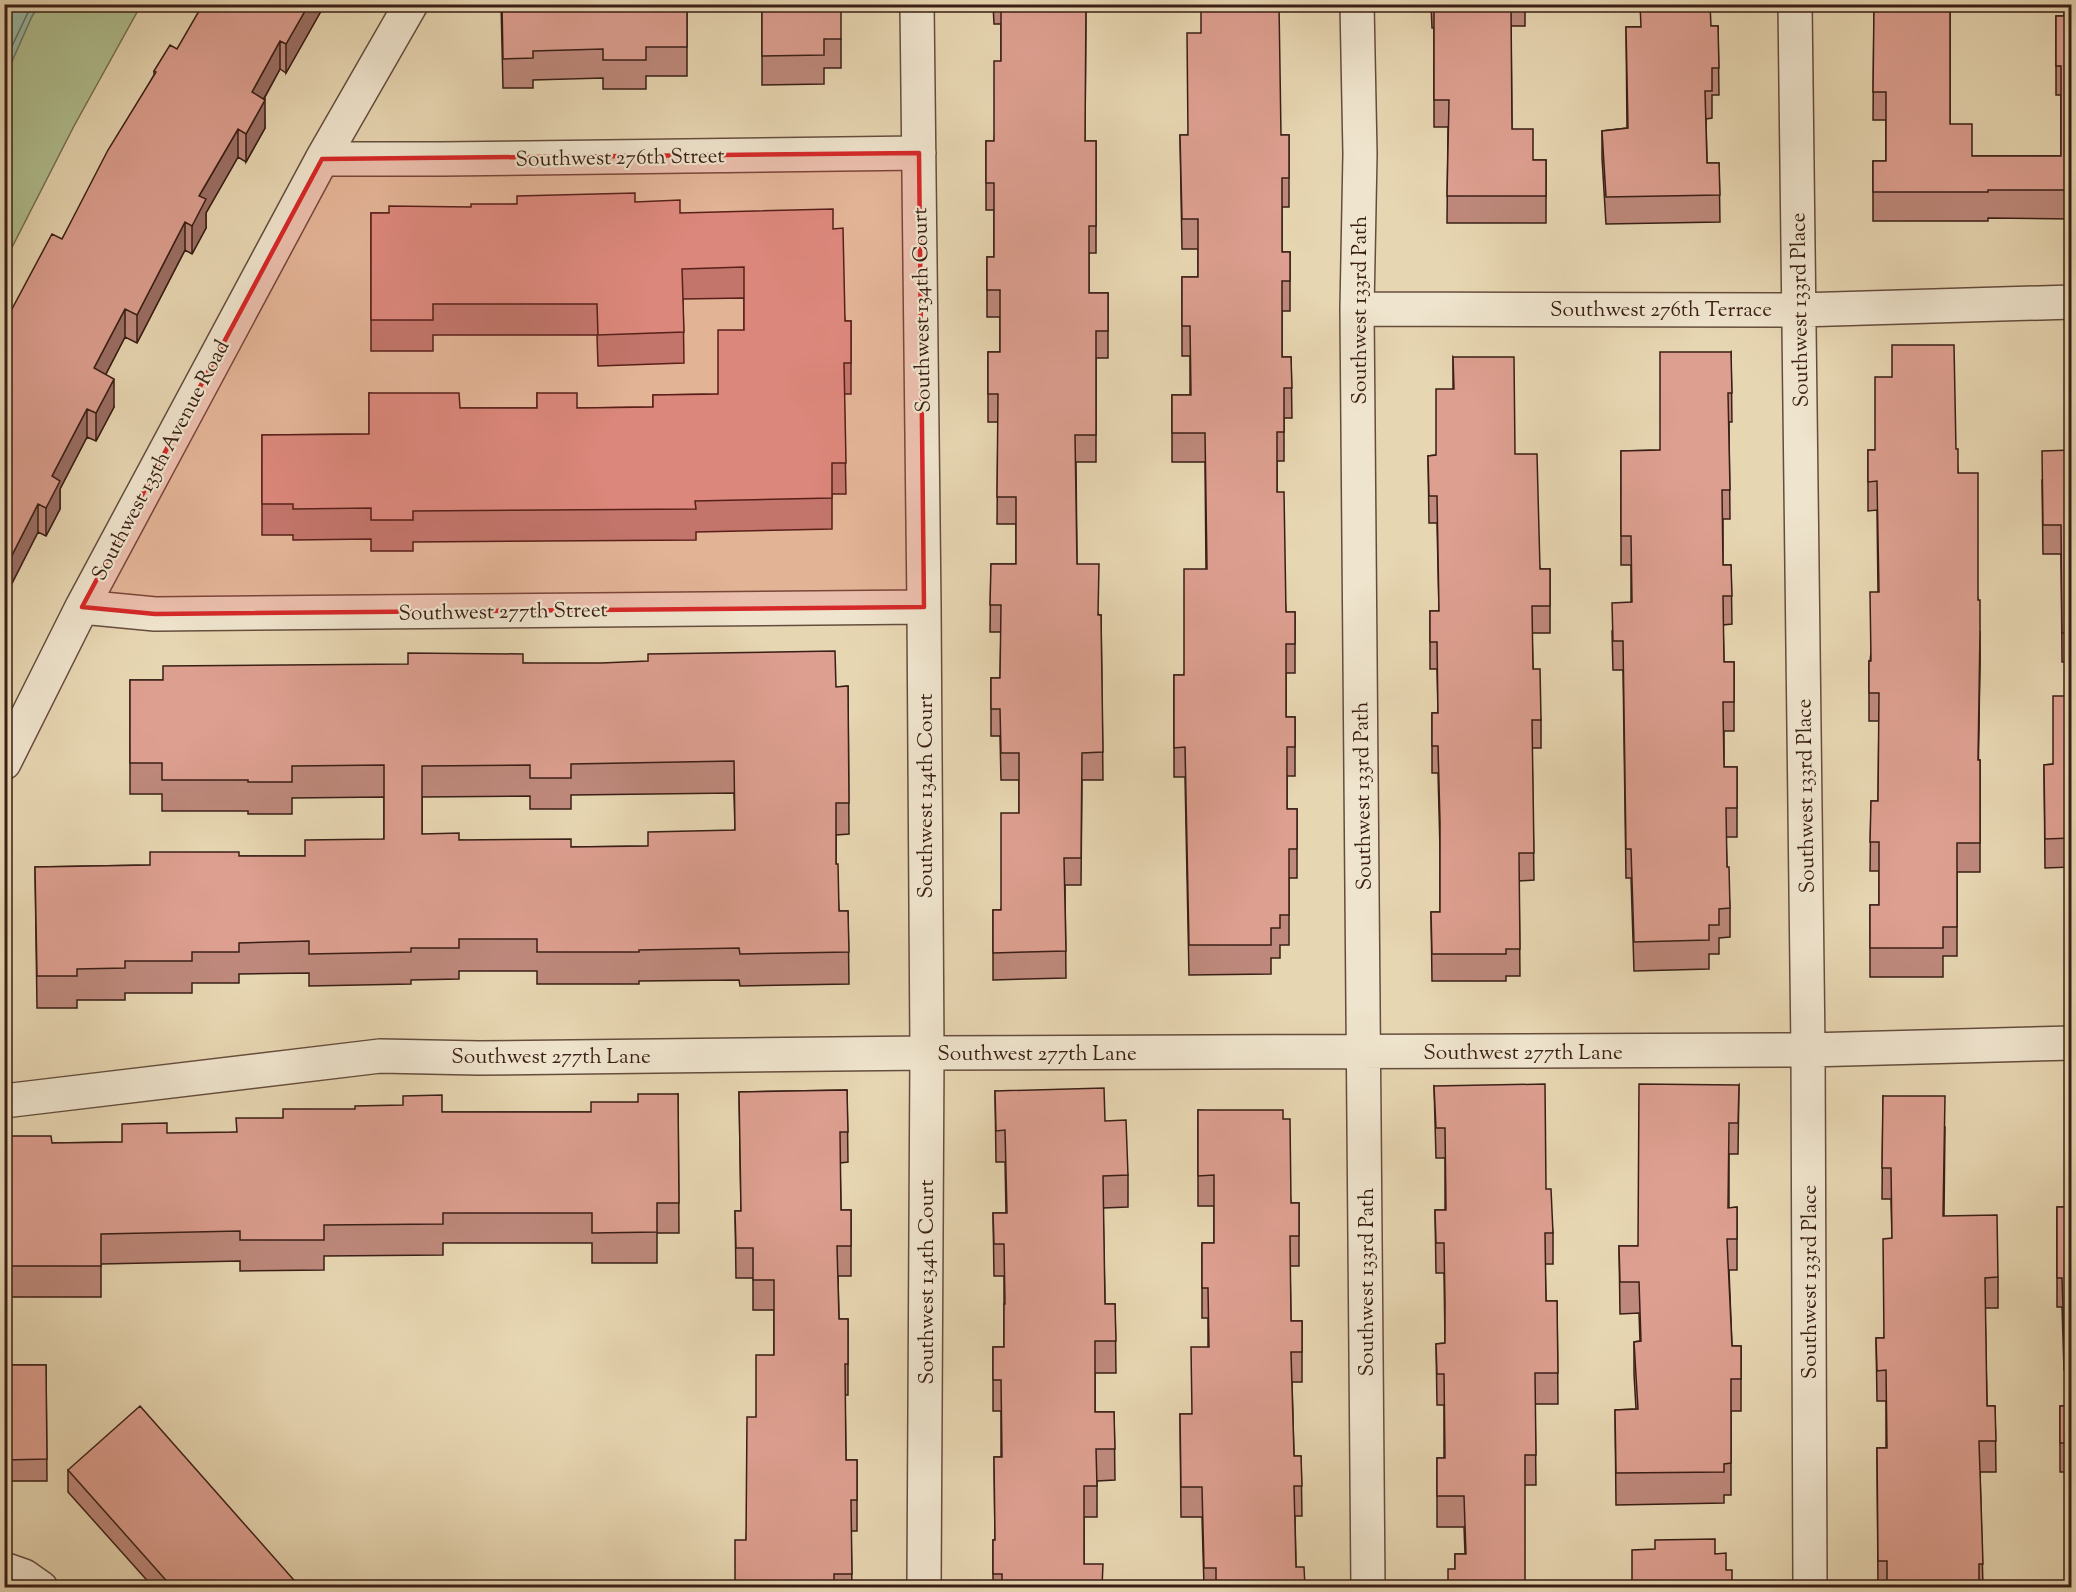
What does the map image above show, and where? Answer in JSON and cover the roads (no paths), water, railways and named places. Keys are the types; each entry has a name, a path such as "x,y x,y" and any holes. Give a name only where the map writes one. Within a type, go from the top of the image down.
{"street":[{"name":"Southwest 135th Avenue Road","path":"4,763 82,607 321,159 411,4"},
{"name":"Southwest 134th Court","path":"917,4 927,1053 924,1587"},
{"name":"Southwest 133rd Path","path":"1358,4 1360,154 1357,309 1368,1587"},
{"name":"Southwest 133rd Place","path":"1795,4 1808,1050 1810,1587"},
{"name":"Southwest 276th Street","path":"321,159 919,153"},
{"name":"Southwest 276th Terrace","path":"1357,309 1799,310 2072,302"},
{"name":"Southwest 277th Street","path":"82,607 155,614 924,607"},
{"name":"Southwest 277th Lane","path":"4,1101 380,1056 479,1058 927,1053 1808,1050 2072,1043"},
{"path":"4,1569 24,1576 41,1587"}],"water":[{"path":"5,4 39,5 5,77"}]}
